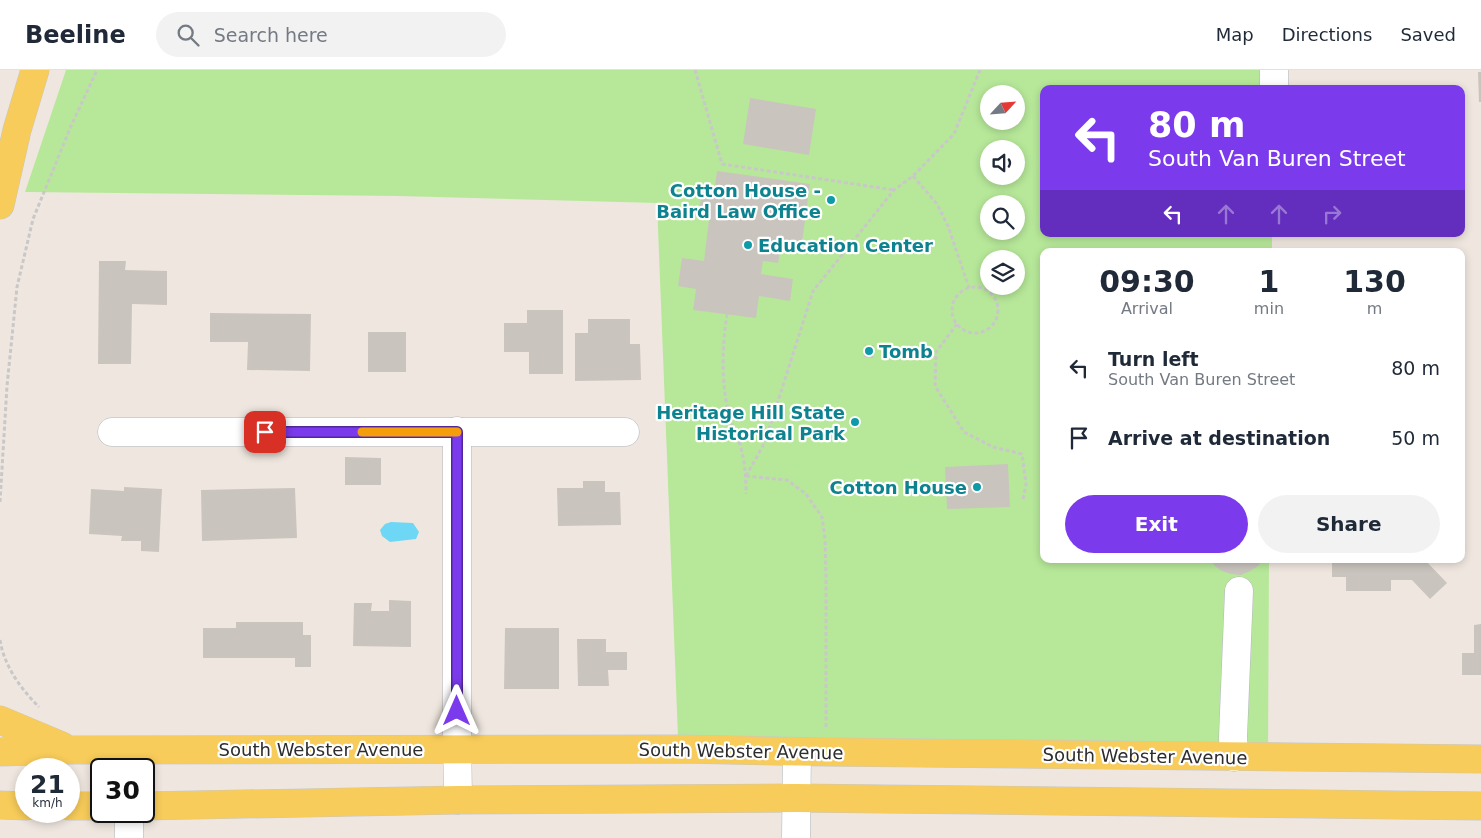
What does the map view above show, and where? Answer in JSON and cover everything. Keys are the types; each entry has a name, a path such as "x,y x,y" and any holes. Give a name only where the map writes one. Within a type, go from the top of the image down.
{"main road":[{"path":"0,205 17,130 35,70"},
{"path":"0,720 71,750"},
{"name":"South Webster Avenue","path":"0,752 71,750 680,749 797,752 1481,759"},
{"path":"155,806 458,800 796,798 1481,806"},
{"path":"0,805 15,806"}],"street":[{"path":"1274,70 1274,85"},
{"path":"112,432 625,432"},
{"path":"457,432 458,800"},
{"path":"1234,757 1233,737 1239,591"},
{"path":"796,838 797,752"},
{"path":"129,823 129,838"}],"path":[{"path":"0,502 7,386 17,287 33,219 71,126 97,70"},
{"path":"695,70 722,164 894,190"},
{"path":"746,476 765,442 813,291 894,190 913,176 954,134 980,70"},
{"path":"913,176 937,204 948,226 969,288"},
{"path":"977,287 985,288 996,299 998,314 996,321 991,327 977,333 970,333 957,324 952,310 953,302 962,290 977,287"},
{"path":"727,314 723,338 724,383 728,413 741,446 746,476 746,494"},
{"path":"957,324 936,352 935,386 964,432 993,447 1022,454 1026,484 1023,499"},
{"path":"746,476 786,480 806,494 822,517 825,539 826,577 826,733"},
{"path":"0,640 2,659 40,708"}],"green space":[{"name":"Heritage Hill State Historical Park","path":"66,70 1274,70 1274,85 1040,85 1040,237 1272,237 1272,248 1040,248 1040,563 1269,563 1268,758 678,738 657,203 398,196 25,192"}],"water":[{"path":"391,522 413,523 419,532 416,539 390,542 382,536 380,530 385,524"}],"building":[{"path":"1478,72 1481,72 1481,102 1479,102"},
{"path":"750,98 816,109 809,155 743,144"},
{"name":"Education Center","path":"717,171 810,184 802,243 791,242 790,247 781,246 778,263 763,261 761,274 793,279 790,301 759,296 756,318 693,310 696,289 678,286 682,258 704,261 709,220 698,218 703,185 715,186"},
{"path":"99,261 126,261 125,270 167,271 167,305 132,304 131,364 98,364"},
{"path":"527,310 563,310 563,374 529,374 529,352 504,352 504,323 527,323"},
{"path":"210,313 311,314 310,371 247,370 248,342 210,342"},
{"path":"588,319 630,319 630,344 640,344 641,380 575,381 575,333 588,333"},
{"path":"368,332 406,332 406,372 368,372"},
{"name":"Tomb","path":"865,345 874,345 873,358 864,357"},
{"path":"345,457 381,458 381,485 345,485"},
{"name":"Cotton House","path":"1008,464 1010,507 947,509 945,467"},
{"path":"583,481 605,481 605,492 620,492 621,525 558,526 557,488 583,488"},
{"path":"124,487 162,489 159,552 141,551 141,541 121,541 122,536 89,534 91,489 124,491"},
{"path":"295,488 297,538 202,541 201,490"},
{"path":"1213,563 1260,563 1241,575 1222,571"},
{"path":"1332,563 1428,563 1447,583 1430,599 1412,580 1391,580 1391,591 1346,591 1346,577 1332,577"},
{"path":"389,600 411,601 411,647 353,646 354,603 372,603 371,611 389,611"},
{"path":"236,622 303,622 303,635 311,635 311,667 295,667 295,658 203,658 203,628 236,628"},
{"path":"1481,624 1481,675 1462,675 1462,653 1474,653 1474,625"},
{"path":"505,628 559,628 559,689 504,689"},
{"path":"577,639 606,639 606,652 627,652 627,670 608,670 609,686 578,686"}],"slow traffic":[{"path":"362,432 457,432"}],"place":[{"name":"Cotton House - Baird Law Office","path":"831,200"},
{"name":"Education Center","path":"748,245"},
{"name":"Tomb","path":"869,351"},
{"name":"Heritage Hill State Historical Park","path":"855,422"},
{"name":"Cotton House","path":"977,487"}],"route":[{"path":"265,432 457,432 457,711"}]}
